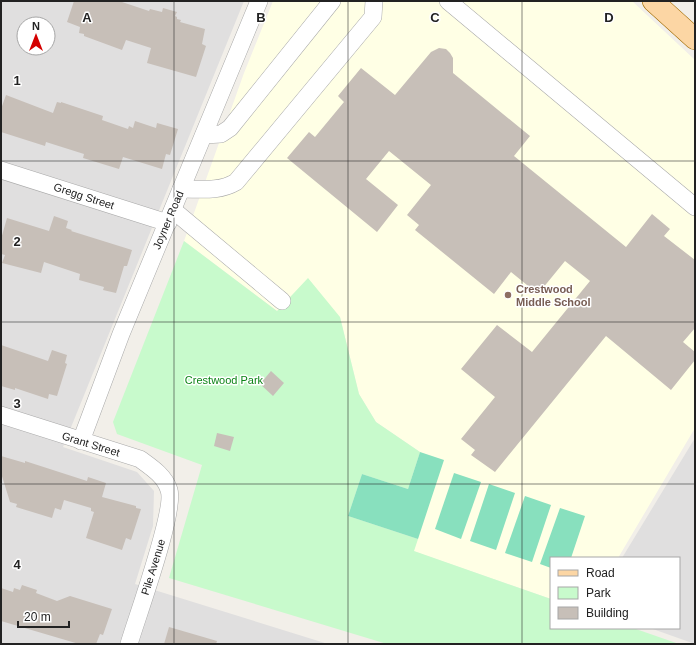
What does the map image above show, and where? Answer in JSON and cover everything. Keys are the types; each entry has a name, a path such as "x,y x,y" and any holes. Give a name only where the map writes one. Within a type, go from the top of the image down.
{"main road":[{"path":"653,1 695,39"}],"street":[{"path":"204,135 221,134 230,128 332,1"},
{"path":"182,189 217,190 228,187 236,182 373,17 374,1"},
{"path":"448,1 695,207"},
{"name":"Joyner Road","path":"81,441 121,334 204,135 256,2"},
{"name":"Gregg Street","path":"1,170 170,216"},
{"path":"170,216 282,301"},
{"name":"Grant Street","path":"1,415 140,459 157,471 169,490"},
{"name":"Pile Avenue","path":"129,644 169,513 169,490"}],"shaded area":[{"path":"1,1 244,1 63,447 137,472 154,491 153,526 135,584 328,644 1,644"},
{"name":"Crestwood Middle School","path":"273,1 632,1 695,60 695,428 619,557 550,557 550,599 413,551 417,538 348,516 362,474 408,489 420,452 376,422 359,394 340,317 277,311 184,241 244,73"},
{"path":"695,438 695,644 653,629 680,629 680,557 623,557"}],"green space":[{"name":"Crestwood Park","path":"184,241 277,311 308,278 340,317 359,394 376,422 420,452 408,489 362,474 348,516 418,539 414,551 550,599 550,629 636,629 679,644 387,644 169,578 202,465 117,434 113,422"},
{"path":"420,452 444,460 418,539 348,516 362,474 408,489"},
{"path":"454,473 481,482 461,539 435,529"},
{"path":"489,484 515,493 496,550 470,541"},
{"path":"525,496 551,505 532,562 505,553"},
{"path":"560,508 585,516 571,557 550,557 550,568 540,564"}],"building":[{"path":"74,1 119,1 149,11 150,9 162,12 163,8 177,12 175,16 177,19 181,20 180,22 205,29 202,44 206,46 196,77 147,63 151,48 126,40 122,50 79,33 80,27 67,22"},
{"path":"439,48 446,49 453,58 453,73 530,136 514,156 626,247 652,214 670,229 664,236 695,260 695,328 683,342 695,352 695,360 671,390 606,336 495,472 471,455 475,450 461,439 495,397 461,369 497,325 532,352 590,281 565,261 538,294 511,272 494,294 415,230 419,225 407,215 431,185 389,151 366,179 398,205 377,232 287,158 309,132 315,137 344,102 338,96 361,68 395,95 431,52"},
{"path":"6,95 53,113 57,102 61,102 103,116 102,120 128,129 129,126 133,128 135,121 156,128 157,123 178,129 170,155 166,154 162,169 123,157 119,169 83,158 84,154 46,142 45,146 1,132 1,109"},
{"path":"54,216 68,221 66,228 72,230 71,231 132,250 127,266 124,266 116,293 103,290 104,287 79,280 80,274 44,262 41,273 2,263 5,255 1,254 1,239 7,218 49,231"},
{"path":"1,345 48,361 52,350 67,355 65,363 67,364 57,396 49,394 48,399 15,388 15,390 1,386"},
{"path":"271,371 284,383 273,396 260,384"},
{"path":"217,433 234,437 230,451 214,446"},
{"path":"1,456 25,463 25,461 87,481 88,477 106,483 102,497 136,506 136,508 141,509 131,540 126,538 122,550 86,538 94,512 91,511 91,508 64,500 61,510 55,508 52,518 16,507 17,504 10,502 1,473"},
{"path":"22,585 37,590 36,593 57,601 70,596 112,609 103,635 100,634 96,644 79,644 1,621 1,588 13,592 14,588 20,590"},
{"path":"169,627 217,641 216,644 164,644"}],"place":[{"name":"Crestwood Middle School","path":"508,295"}]}
